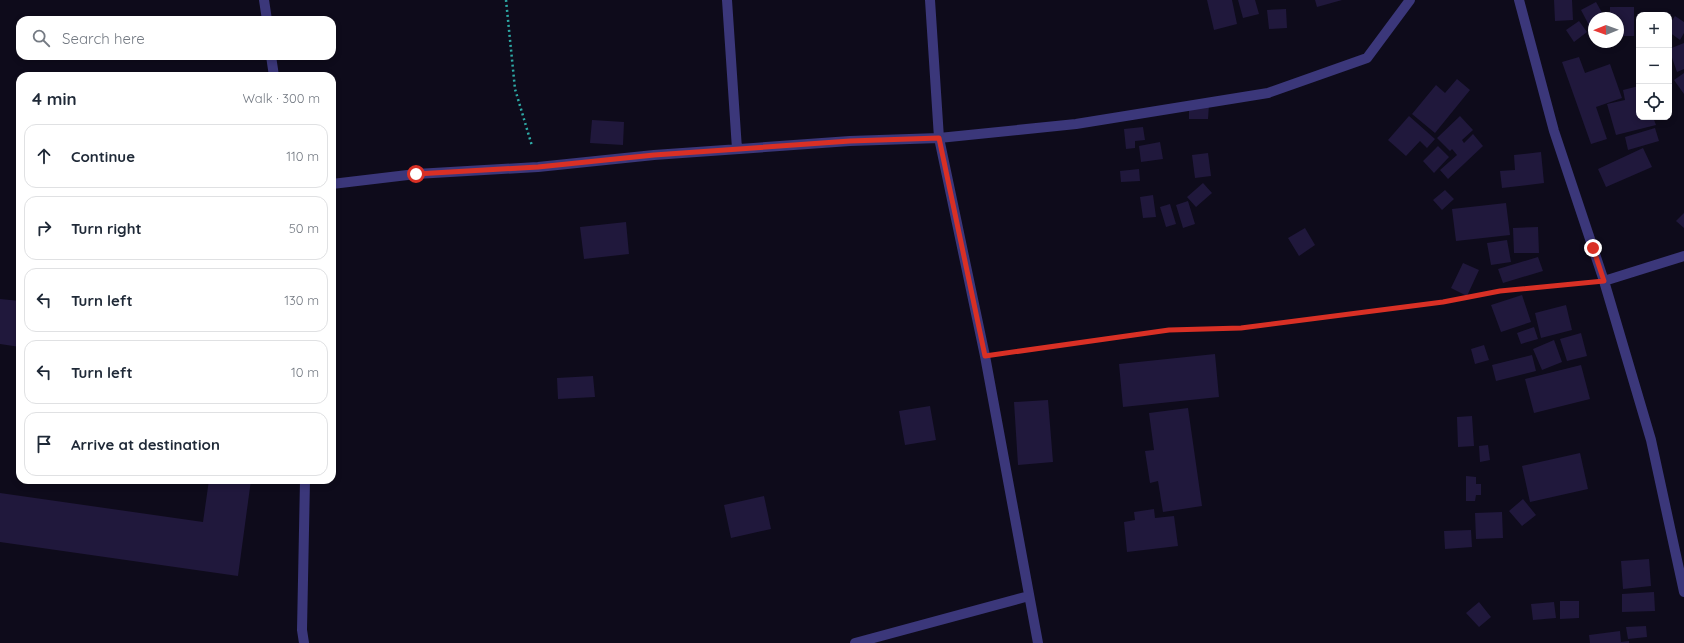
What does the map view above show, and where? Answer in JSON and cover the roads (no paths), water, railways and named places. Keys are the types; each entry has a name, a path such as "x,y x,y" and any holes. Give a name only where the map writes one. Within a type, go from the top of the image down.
{"street":[{"path":"264,0 266,16"},
{"path":"728,0 737,149"},
{"path":"930,0 939,138 985,356 1038,643"},
{"path":"336,184 416,174 538,167 654,155 850,141 939,138 1076,124 1268,93 1367,58 1410,0"},
{"path":"1519,0 1554,131 1604,281 1651,440 1684,592"},
{"path":"272,60 273,72"},
{"path":"1604,281 1684,256"},
{"path":"304,643 302,630 305,484"},
{"path":"855,643 1029,596"}]}
